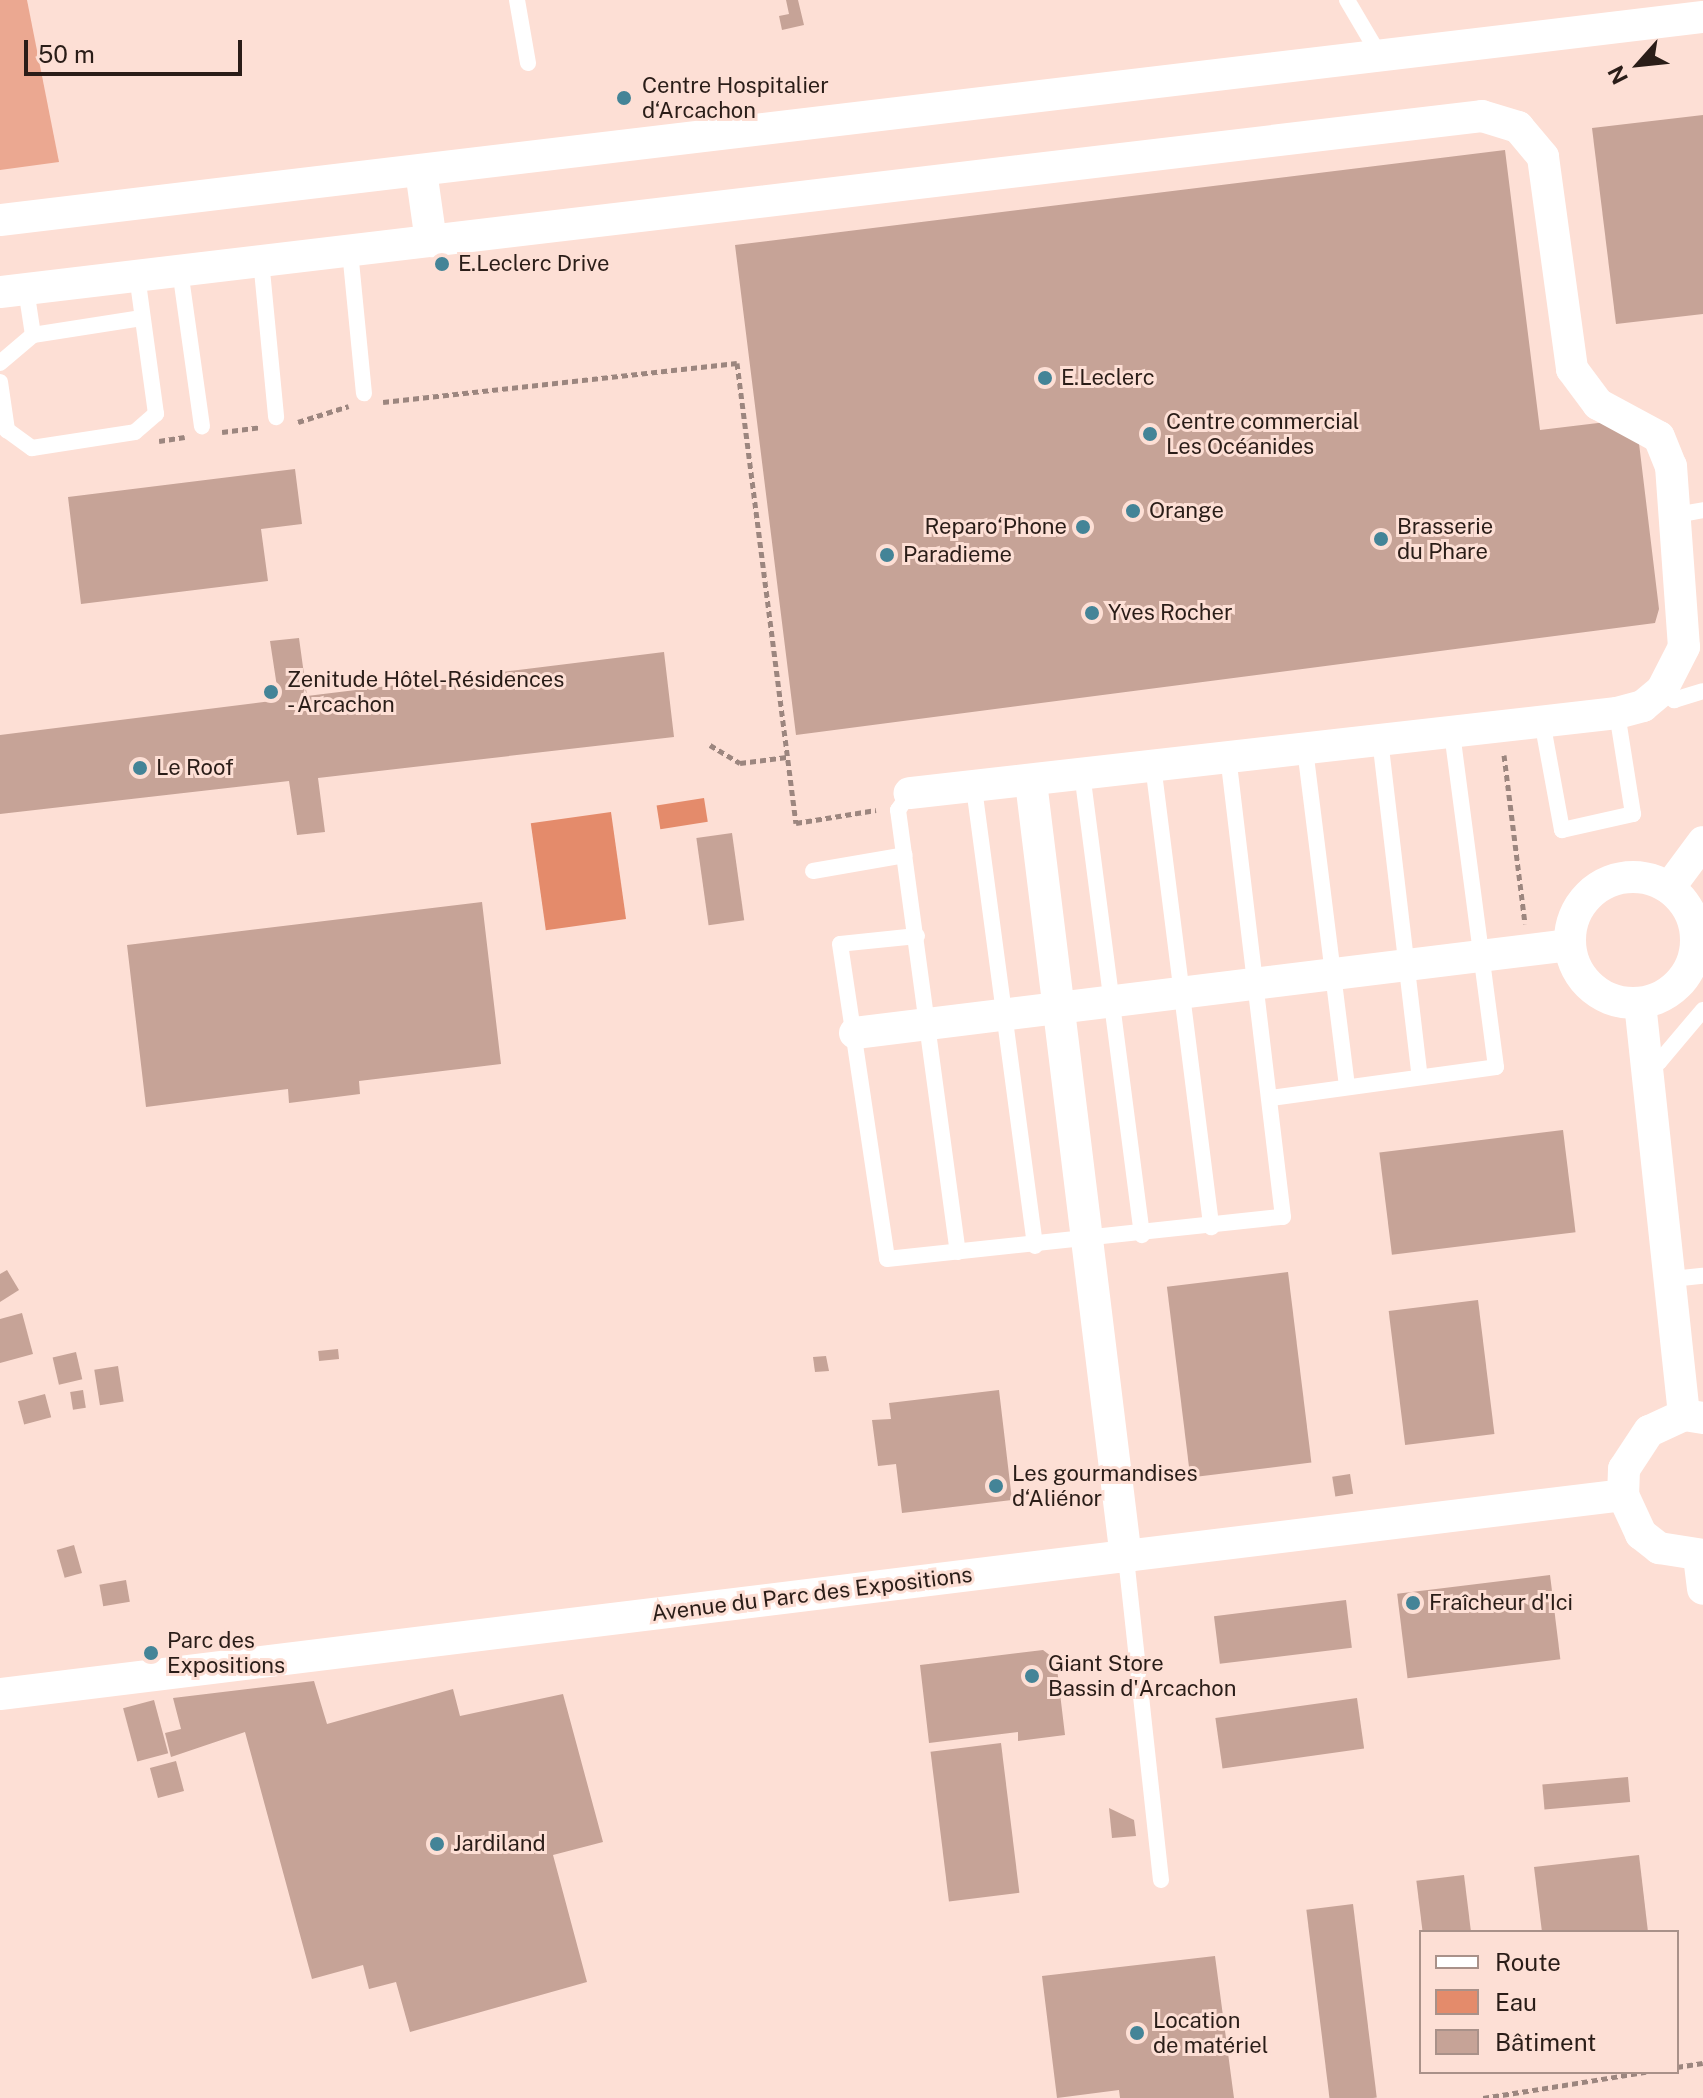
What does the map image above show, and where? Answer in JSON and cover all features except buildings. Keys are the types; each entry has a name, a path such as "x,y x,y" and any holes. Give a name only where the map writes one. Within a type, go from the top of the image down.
{"street":[{"path":"0,220 1703,17"},
{"path":"13,291 1482,116 1518,127 1543,157 1572,369 1598,404 1659,437 1689,513 1693,649 1662,690 1643,706 1617,713 1082,773 1031,782 910,793"},
{"path":"421,171 431,241"},
{"path":"1031,782 1126,1558"},
{"path":"1669,888 1703,842"},
{"path":"1630,876 1669,888 1692,918 1694,956 1674,988 1640,1003 1601,995 1585,982 1570,945 1575,915 1593,890 1630,876"},
{"path":"855,1033 1570,945"},
{"path":"1640,1003 1645,1063 1688,1277 1693,1416 1649,1431 1633,1448 1623,1495 1641,1534 1659,1548 1701,1556 1703,1589"},
{"name":"Avenue du Parc des Expositions","path":"0,1694 1623,1495"}],"lane":[{"path":"517,0 528,63"},
{"path":"1347,0 1380,56"},
{"path":"350,251 364,401"},
{"path":"261,260 280,422"},
{"path":"180,270 205,431"},
{"path":"0,382 7,430 32,448 135,432 156,414 137,275"},
{"path":"13,291 33,335"},
{"path":"0,363 33,335 142,318"},
{"path":"1662,690 1674,700 1703,691"},
{"path":"1542,721 1562,830 1633,814 1617,713"},
{"path":"1271,1098 1496,1067 1452,731"},
{"path":"1380,739 1420,1077"},
{"path":"1305,749 1347,1086"},
{"path":"917,936 840,944 887,1259 1142,1235 1283,1217 1228,757"},
{"path":"1153,765 1211,1227"},
{"path":"1082,773 1142,1235"},
{"path":"974,788 1035,1246"},
{"path":"910,793 898,810 958,1252"},
{"path":"813,871 905,855"},
{"path":"1645,1063 1659,1062 1703,1010"},
{"path":"1126,1558 1161,1880"}],"path":[{"path":"153,441 280,422 364,401 737,363 796,823 876,810 910,793"},
{"path":"1500,725 1530,952"},
{"path":"710,745 740,763 787,757"},
{"path":"1679,2067 1703,2063"},
{"path":"1483,2098 1633,2074"}],"shaded area":[{"path":"0,0 27,0 59,162 0,170"}],"water":[{"path":"704,798 708,822 660,829 657,806"},
{"path":"611,812 626,919 546,930 531,823"}],"place":[{"name":"Centre Hospitalier d‘Arcachon","path":"624,98"},
{"name":"E.Leclerc Drive","path":"442,264"},
{"name":"E.Leclerc","path":"1045,378"},
{"name":"Centre commercial Les Océanides","path":"1150,434"},
{"name":"Orange","path":"1133,511"},
{"name":"Reparo‘Phone","path":"1083,527"},
{"name":"Brasserie du Phare","path":"1381,539"},
{"name":"Paradieme","path":"887,555"},
{"name":"Yves Rocher","path":"1092,613"},
{"name":"Zenitude Hôtel-Résidences - Arcachon","path":"271,692"},
{"name":"Le Roof","path":"140,768"},
{"name":"Les gourmandises d‘Aliénor","path":"996,1486"},
{"name":"Fraîcheur d'Ici","path":"1413,1603"},
{"name":"Parc des Expositions","path":"151,1653"},
{"name":"Giant Store Bassin d'Arcachon","path":"1032,1676"},
{"name":"Jardiland","path":"437,1844"},
{"name":"Location de matériel","path":"1137,2033"}]}
